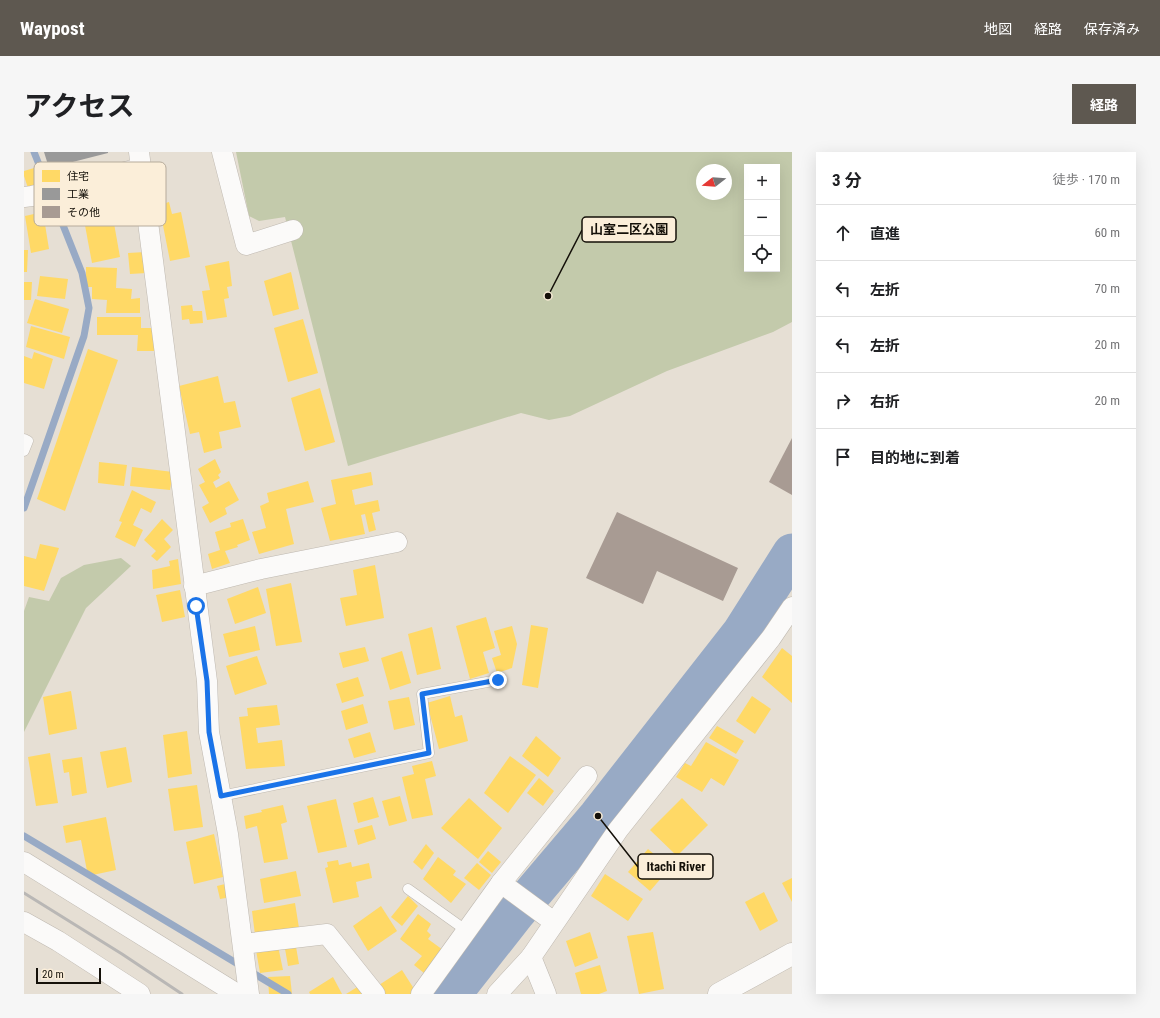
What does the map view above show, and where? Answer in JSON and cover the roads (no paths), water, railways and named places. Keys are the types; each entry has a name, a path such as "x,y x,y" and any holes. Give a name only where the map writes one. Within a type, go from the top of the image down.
{"main road":[{"path":"719,994 792,954"}],"street":[{"path":"222,152 246,245 293,230"},
{"path":"24,197 34,195"},
{"path":"148,226 207,681 209,732 228,834 250,994"},
{"path":"194,586 261,569 397,542"},
{"path":"498,994 531,957 618,830 771,638 792,607"},
{"path":"422,994 501,883 587,776"},
{"path":"24,862 237,994"},
{"path":"501,883 554,922"},
{"path":"24,922 58,941 140,994"},
{"path":"243,944 327,934 376,994"},
{"path":"531,957 546,994"}],"lane":[{"path":"24,439 28,441 24,451"},
{"path":"221,796 429,753 422,694 498,680"},
{"path":"408,889 467,931"}],"waterway":[{"path":"34,152 38,162"},
{"path":"24,508 84,336 89,308 82,273 63,226"},
{"path":"452,994 515,914 598,816 742,632 792,553"},
{"path":"24,836 288,994"}],"railway":[{"path":"24,893 122,954 182,994"}],"place":[{"name":"山室二区公園","path":"548,296"},
{"name":"Itachi River","path":"598,816"}]}
